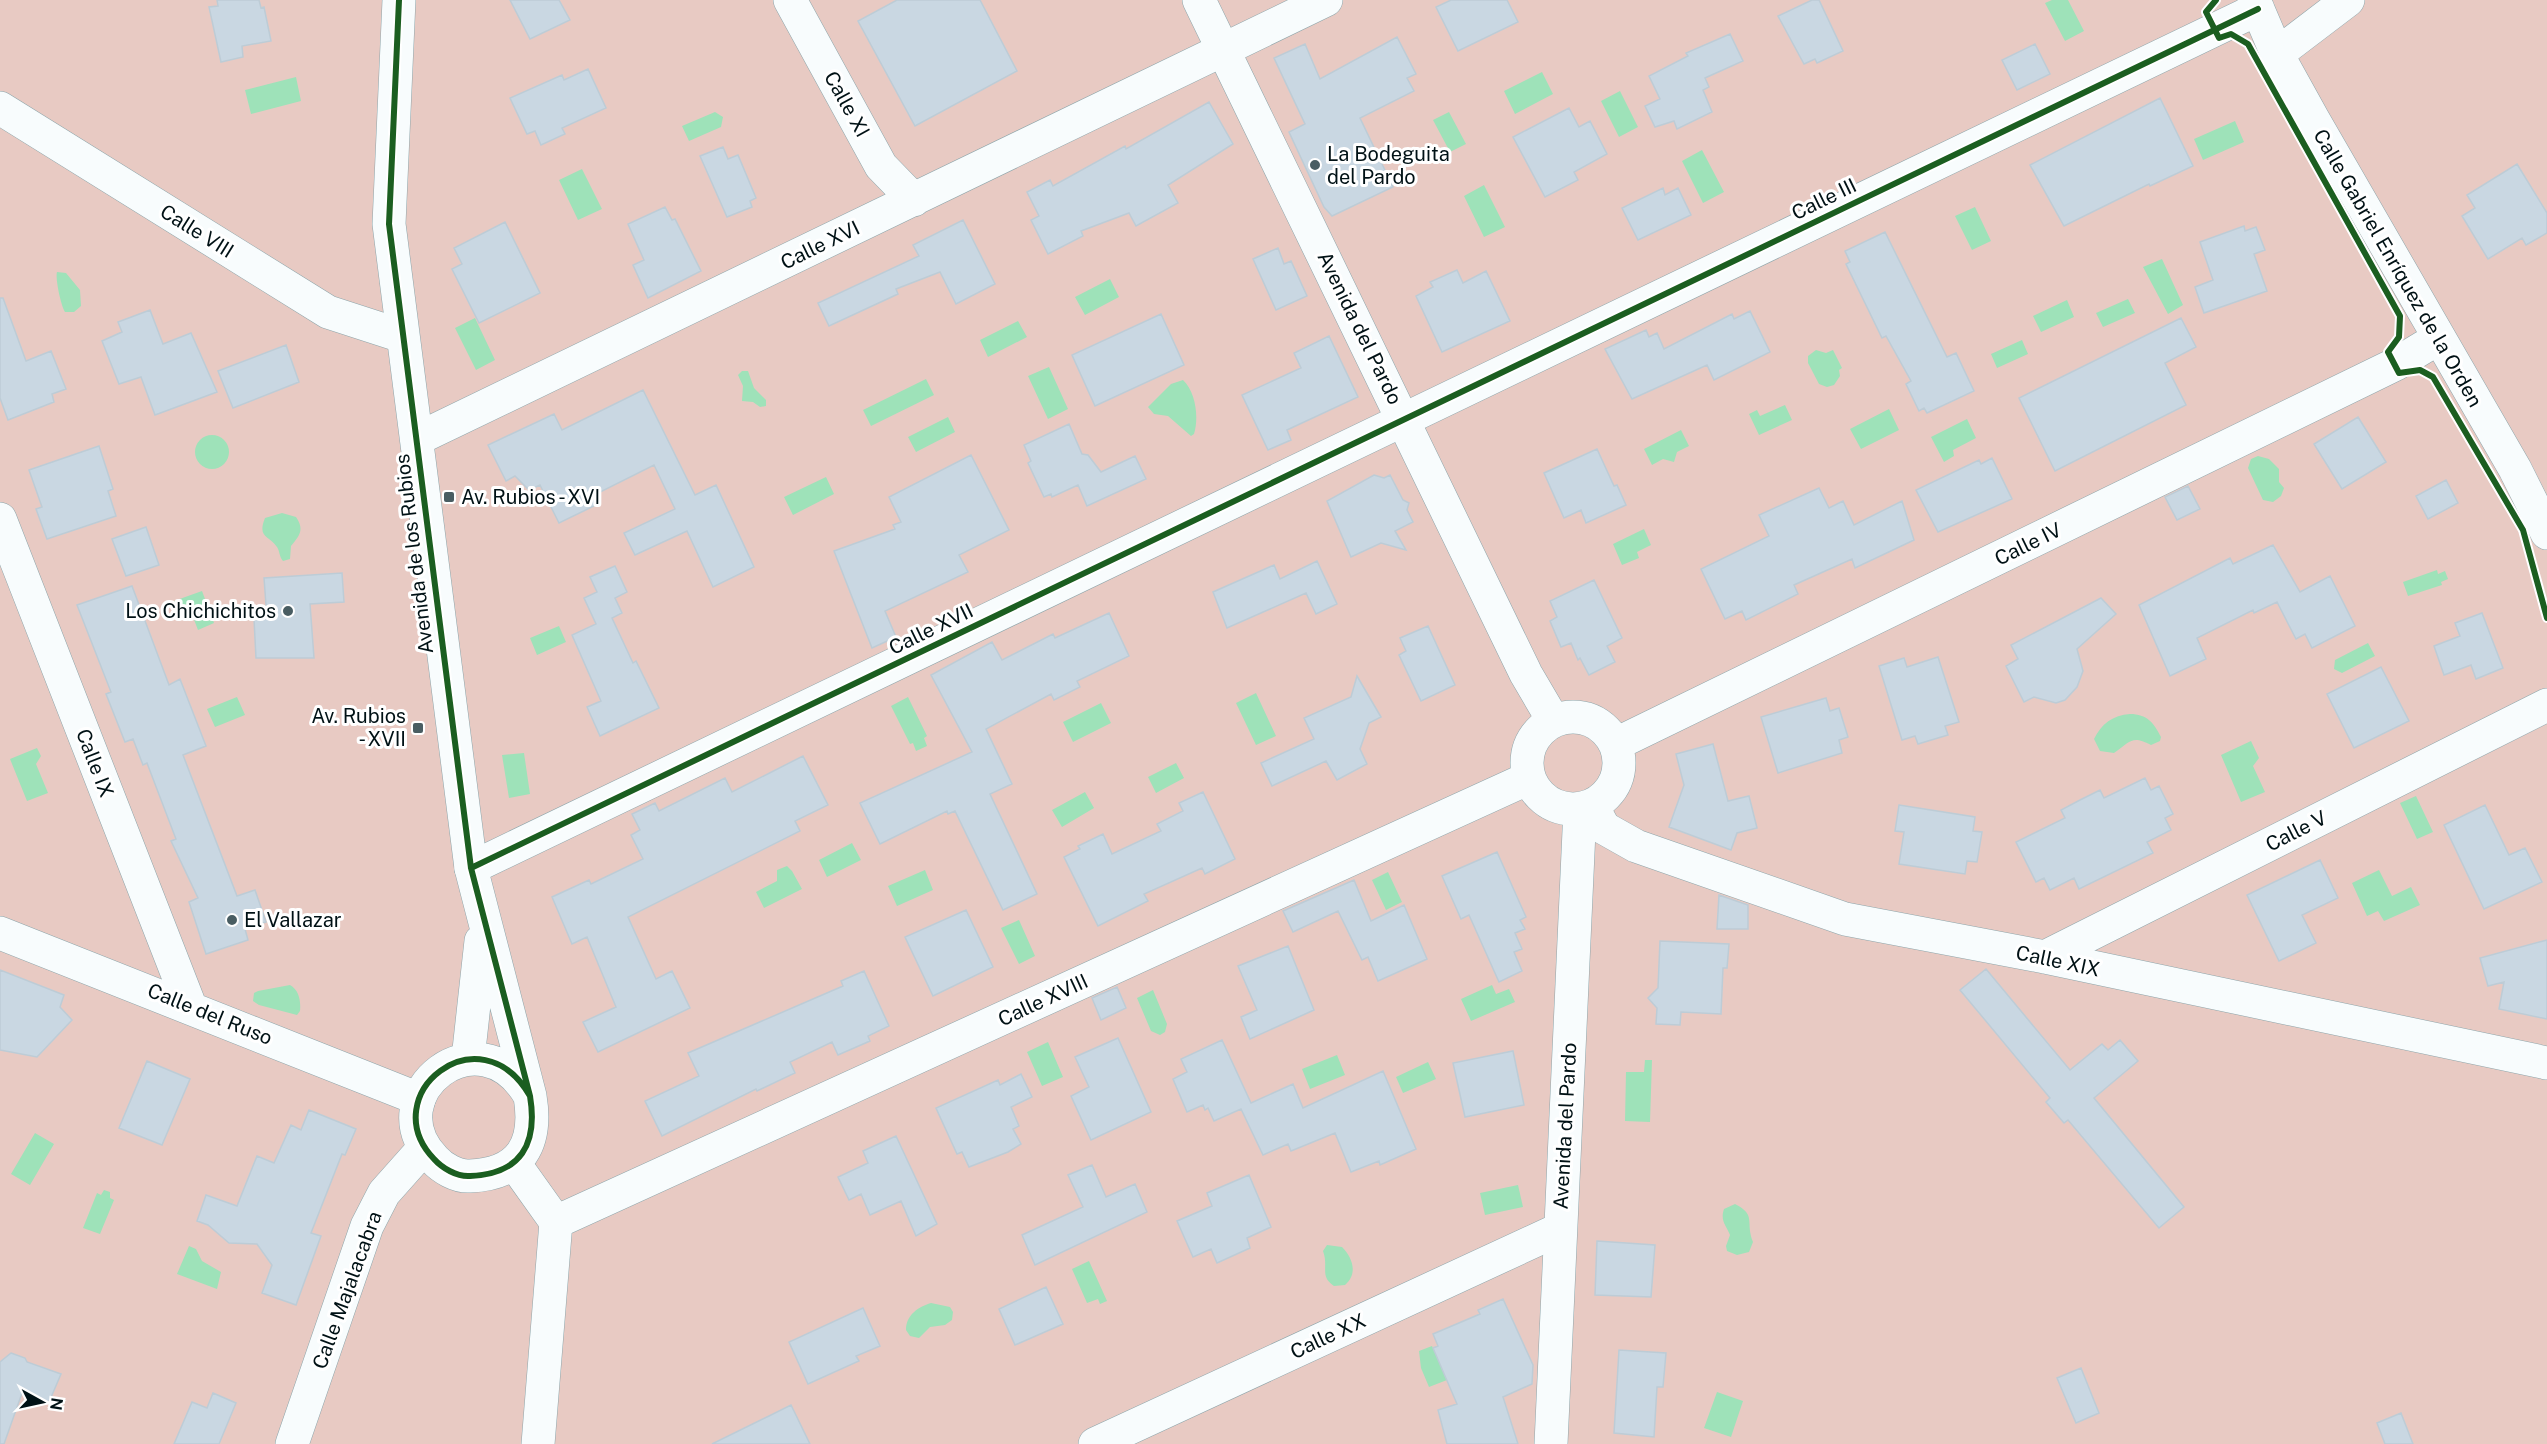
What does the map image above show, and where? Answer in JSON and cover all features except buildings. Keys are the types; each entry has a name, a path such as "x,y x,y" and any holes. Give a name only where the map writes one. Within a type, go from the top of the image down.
{"street":[{"name":"Avenida de los Rubios","path":"399,0 388,224 471,868 530,1096 534,1120 528,1144 514,1163"},
{"name":"Calle XI","path":"790,0 881,166 914,200"},
{"name":"Avenida del Pardo","path":"1199,0 1526,674 1553,720"},
{"name":"Calle XVI","path":"417,439 1326,0"},
{"path":"2277,54 2348,0"},
{"name":"Calle Gabriel Enríquez de la Orden","path":"2256,5 2277,54 2437,339 2515,469 2547,531"},
{"name":"Calle III","path":"1404,420 2256,5"},
{"name":"Calle VIII","path":"0,108 328,312 402,336"},
{"name":"Calle IV","path":"1616,744 2385,369 2437,339"},
{"name":"Calle XVII","path":"471,868 1404,420"},
{"name":"Calle IX","path":"0,519 190,1006"},
{"name":"Calle V","path":"2045,957 2547,705"},
{"path":"1571,716 1590,719 1606,728 1616,744 1620,762 1617,780 1606,795 1586,807 1559,807 1540,796 1529,778 1527,761 1530,745 1539,730 1553,720 1571,716"},
{"name":"Calle XVIII","path":"556,1222 1529,778"},
{"name":"Avenida del Pardo","path":"1551,1444 1560,1228 1586,807"},
{"name":"Calle XIX","path":"1586,807 1604,828 1636,846 1845,919 2045,957 2547,1063"},
{"name":"Avenida de los Rubios","path":"468,1059 483,921"},
{"name":"Calle del Ruso","path":"0,933 190,1006 419,1099"},
{"path":"530,1096 521,1080 506,1067 488,1059 468,1059 446,1065 429,1080 419,1099 416,1124 424,1148 441,1167 465,1177 491,1175 514,1163 556,1222 538,1444"},
{"name":"Calle Majalacabra","path":"292,1444 367,1226 384,1193 424,1148"},
{"name":"Calle XX","path":"1095,1444 1560,1228"}],"shaded area":[{"path":"0,0 2547,0 2547,1444 0,1444"},
{"path":"2052,0 2068,0 2084,31 2065,41 2045,3"},
{"path":"1542,72 1553,94 1515,114 1504,91"},
{"path":"296,77 301,101 251,114 245,90"},
{"path":"1620,91 1638,127 1619,137 1601,101"},
{"path":"715,112 723,117 721,127 689,141 682,126"},
{"path":"1449,112 1466,144 1450,152 1433,120"},
{"path":"2235,121 2244,142 2203,160 2194,139"},
{"path":"1702,150 1724,192 1703,203 1682,161"},
{"path":"582,169 602,209 578,220 559,180"},
{"path":"1484,185 1505,227 1484,237 1464,196"},
{"path":"1975,207 1991,241 1972,250 1955,216"},
{"path":"2162,259 2183,305 2168,314 2143,267"},
{"path":"57,272 66,273 80,290 81,306 74,312 65,312 63,309"},
{"path":"1110,279 1119,297 1085,315 1075,297"},
{"path":"2128,299 2135,313 2103,327 2096,313"},
{"path":"2067,300 2074,317 2041,332 2033,316"},
{"path":"475,318 495,360 476,370 455,328"},
{"path":"1018,321 1027,337 988,357 980,340"},
{"path":"2022,340 2028,354 1997,368 1991,354"},
{"path":"1816,350 1826,353 1833,350 1842,368 1839,370 1840,376 1834,385 1827,387 1819,384 1808,363 1808,356"},
{"path":"1049,367 1068,409 1048,419 1028,376"},
{"path":"742,371 748,371 754,388 766,400 766,406 760,407 753,402 742,401 743,386 738,375"},
{"path":"926,379 934,395 871,426 863,410"},
{"path":"1183,380 1194,398 1195,428 1191,436 1168,416 1154,414 1148,407 1171,384"},
{"path":"1785,405 1792,420 1759,435 1749,414 1757,410 1760,416"},
{"path":"1889,409 1899,430 1861,449 1850,429"},
{"path":"948,417 955,432 916,452 908,437"},
{"path":"1967,419 1976,438 1953,450 1954,456 1944,462 1931,437"},
{"path":"1681,430 1689,446 1677,452 1674,462 1663,459 1652,465 1644,449"},
{"path":"212,435 224,440 229,452 224,464 212,469 200,464 195,452 200,440"},
{"path":"2258,456 2269,459 2279,469 2279,482 2284,488 2281,496 2273,502 2263,500 2248,468 2251,459"},
{"path":"826,477 834,494 793,515 784,497"},
{"path":"282,513 296,517 300,526 298,536 291,546 290,559 283,561 277,547 265,536 262,529 265,518"},
{"path":"1644,529 1651,545 1637,552 1639,558 1622,565 1613,544"},
{"path":"2437,570 2438,574 2445,571 2448,579 2441,582 2442,585 2408,596 2403,582"},
{"path":"202,591 214,623 198,630 188,604 176,608 174,601"},
{"path":"559,626 566,642 537,655 530,638"},
{"path":"2368,643 2375,656 2342,673 2334,669 2335,660"},
{"path":"1256,693 1276,736 1256,745 1236,703"},
{"path":"237,697 245,715 215,727 207,709"},
{"path":"908,697 927,736 924,738 927,746 916,751 913,743 910,744 891,706"},
{"path":"1101,703 1111,723 1073,742 1063,722"},
{"path":"2136,714 2149,720 2161,737 2160,741 2151,745 2135,740 2114,753 2100,751 2094,739 2100,729 2113,718"},
{"path":"2251,741 2259,758 2253,766 2265,792 2241,802 2221,755"},
{"path":"37,748 41,756 36,764 48,793 27,801 10,759"},
{"path":"524,753 530,794 509,798 502,755"},
{"path":"1176,763 1184,778 1156,793 1148,777"},
{"path":"1085,792 1094,808 1062,827 1052,810"},
{"path":"2416,796 2433,832 2417,839 2400,803"},
{"path":"852,843 861,860 827,877 819,860"},
{"path":"787,866 802,889 764,908 756,892 777,881 777,870"},
{"path":"925,870 933,890 897,906 888,886"},
{"path":"2379,870 2392,896 2411,887 2420,905 2384,921 2378,911 2367,916 2352,883"},
{"path":"1388,872 1402,902 1386,910 1372,880"},
{"path":"1019,920 1035,956 1019,964 1001,928"},
{"path":"290,985 296,990 300,1000 300,1011 297,1015 259,1005 253,1001 254,993 258,991"},
{"path":"1492,985 1496,994 1509,989 1515,1002 1471,1021 1461,999"},
{"path":"1153,990 1167,1024 1165,1032 1160,1035 1151,1031 1137,998"},
{"path":"1048,1042 1063,1077 1042,1086 1027,1052"},
{"path":"1337,1055 1345,1075 1310,1089 1302,1069"},
{"path":"1645,1060 1652,1060 1650,1122 1625,1121 1626,1072 1644,1072"},
{"path":"1428,1062 1436,1079 1403,1093 1396,1077"},
{"path":"35,1133 54,1144 30,1185 11,1174"},
{"path":"1518,1185 1523,1207 1485,1215 1480,1193"},
{"path":"104,1190 110,1192 110,1198 114,1200 100,1234 83,1228 97,1193 101,1195"},
{"path":"1735,1204 1742,1208 1748,1216 1753,1242 1749,1252 1737,1255 1727,1251 1726,1246 1730,1235 1723,1217 1724,1209"},
{"path":"1327,1245 1342,1247 1349,1256 1353,1271 1345,1285 1334,1286 1327,1279 1323,1251"},
{"path":"189,1246 196,1249 202,1261 221,1272 217,1289 177,1274"},
{"path":"1089,1261 1107,1301 1100,1304 1098,1299 1087,1303 1072,1269"},
{"path":"931,1303 950,1307 953,1312 952,1320 945,1325 930,1327 919,1338 910,1336 906,1330 910,1316 917,1309"},
{"path":"1432,1346 1447,1380 1429,1387 1421,1368 1419,1351"},
{"path":"1717,1392 1743,1401 1731,1437 1704,1428"}],"cycle path":[{"path":"399,0 389,224 471,868 530,1096 532,1113 528,1142 522,1153 514,1162 488,1174 465,1176 445,1169 434,1159 419,1134 416,1110 424,1088 440,1071 462,1061 485,1060 509,1071 530,1096"},
{"path":"2216,0 2206,12 2219,38 2231,34 2248,44 2400,316 2399,337 2388,352 2399,373 2420,370 2433,377 2523,530 2547,618"},
{"path":"471,868 2258,9"}],"place":[{"name":"La Bodeguita del Pardo","path":"1315,165"},
{"name":"Av. Rubios - XVI","path":"449,497"},
{"name":"Los Chichichitos","path":"288,611"},
{"name":"Av. Rubios - XVII","path":"418,728"},
{"name":"El Vallazar","path":"232,920"}]}
